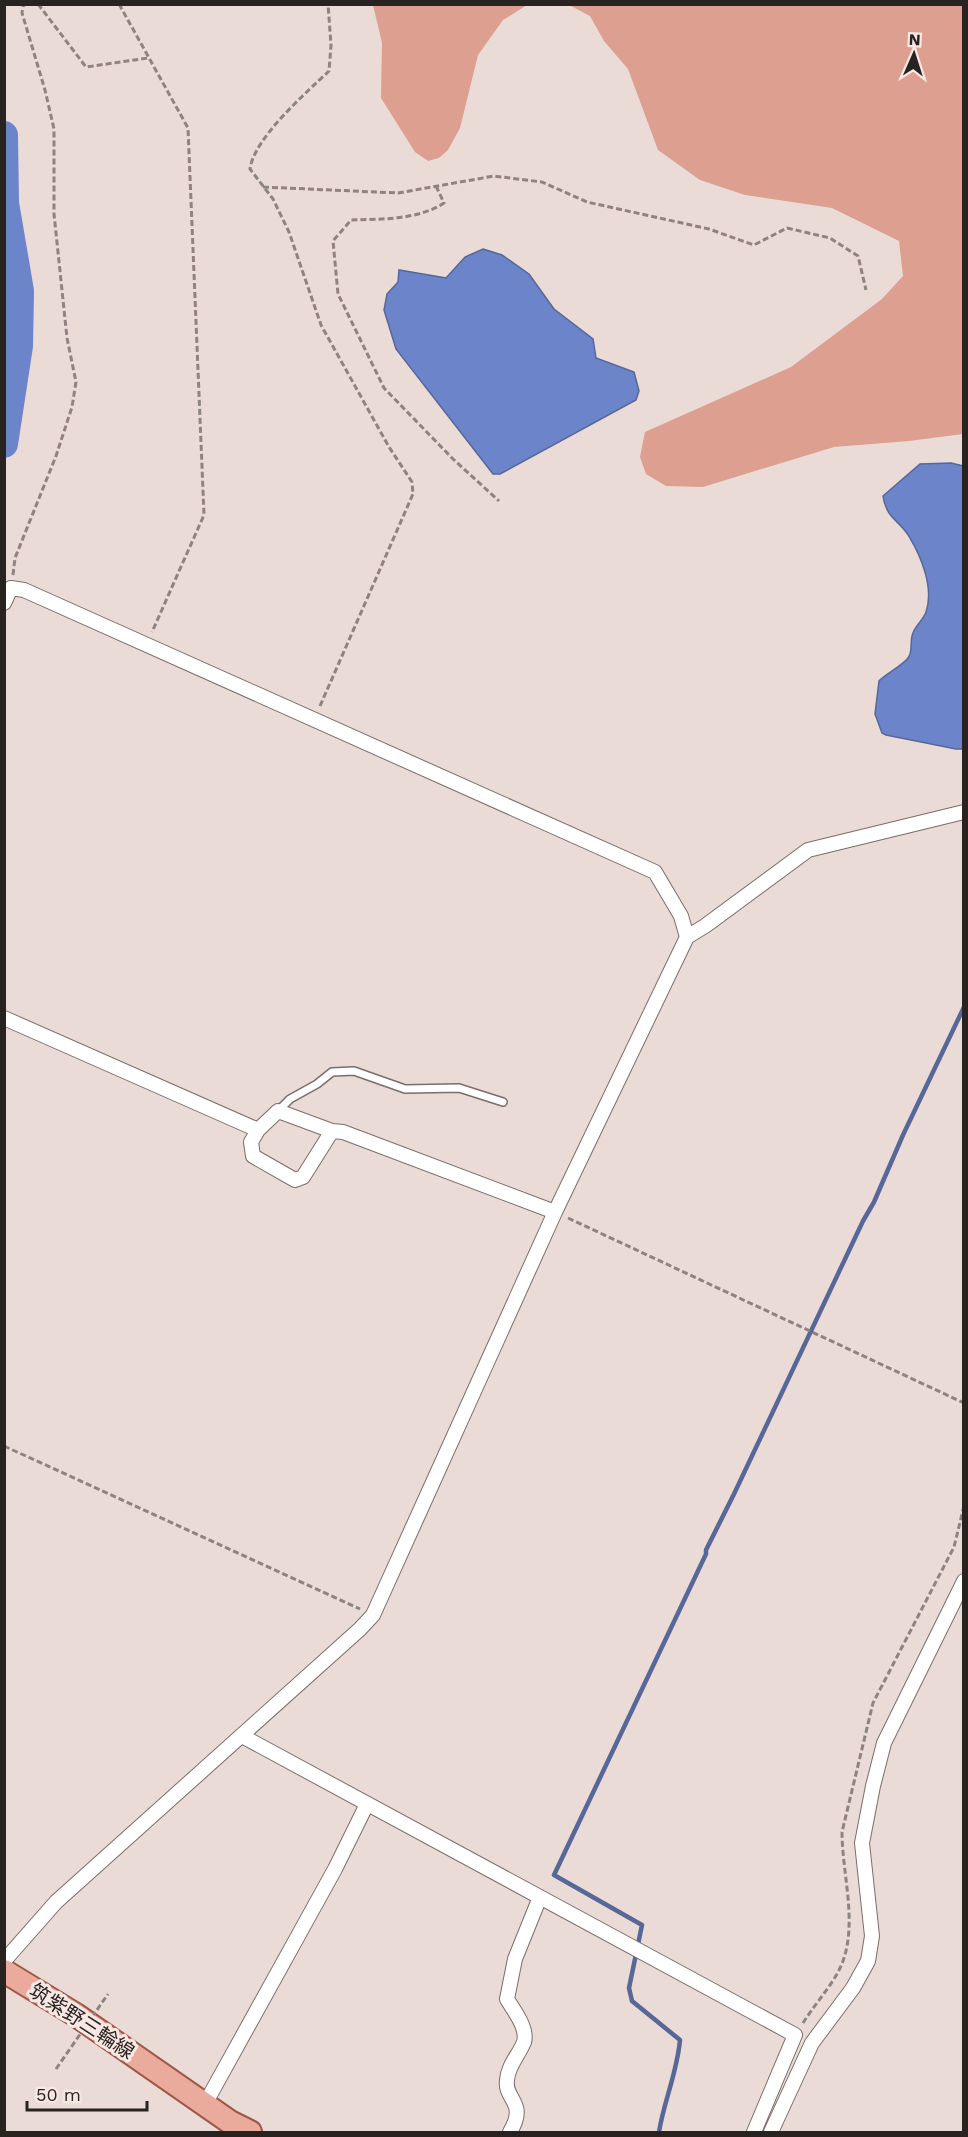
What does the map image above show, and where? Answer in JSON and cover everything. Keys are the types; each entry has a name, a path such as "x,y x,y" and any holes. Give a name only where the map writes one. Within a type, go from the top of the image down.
{"main road":[{"name":"筑紫野三輪線","path":"4,1971 76,2015 230,2122 250,2133"}],"street":[{"path":"4,603 8,588 24,590 655,872 681,916 687,937"},
{"path":"4,1961 56,1902 360,1629 372,1615 555,1212 687,937 808,850 963,812"},
{"path":"4,1018 258,1130"},
{"path":"332,1131 303,1177 295,1180 253,1156 251,1142 258,1130 278,1111 332,1131 354,1136 555,1212"},
{"path":"771,2133 812,2043 854,1988 868,1961 872,1936 862,1843 873,1786 884,1743 963,1581"},
{"path":"242,1736 795,2035 754,2133"},
{"path":"204,2104 335,1869 367,1804"},
{"path":"510,2133 515,2124 518,2109 506,2083 512,2062 524,2040 522,2025 507,1999 515,1959 540,1897"}],"lane":[{"path":"278,1111 290,1099 317,1084 332,1072 354,1071 405,1089 459,1088 503,1102"}],"path":[{"path":"38,4 86,67 148,58"},
{"path":"119,4 188,128 204,515 147,645"},
{"path":"314,720 413,494 412,482 388,447 321,325 289,232 273,199 250,169 251,160 260,144 292,107 329,71 331,45 328,4"},
{"path":"8,588 15,558 57,456 72,407 76,382 67,338 54,214 54,129 22,13 24,5"},
{"path":"263,187 398,193 494,176 542,182 586,202 709,230 754,245 787,228 830,238 858,256 866,290"},
{"path":"436,186 444,202 431,212 386,219 351,220 333,241 338,294 384,388 453,459 499,501"},
{"path":"555,1212 963,1403"},
{"path":"4,1446 372,1615"},
{"path":"56,2069 108,1994"}],"shaded area":[{"path":"373,5 527,5 503,20 478,55 460,128 448,150 439,158 428,161 415,152 381,98 382,43"},
{"path":"534,5 963,5 963,434 834,447 703,487 666,486 646,474 640,457 645,432 791,367 882,299 903,276 899,241 832,208 745,195 700,180 658,150 628,69 604,41 590,16 571,6"}],"water":[{"path":"483,249 502,255 529,274 554,309 593,339 596,358 634,372 639,391 636,400 500,474 493,474 396,349 384,310 387,294 398,282 399,270 446,278 465,257"},
{"path":"951,463 964,466 964,749 886,735 882,733 875,714 879,681 910,656 913,632 926,612 929,594 926,574 919,555 906,532 890,515 883,496 920,464"}],"waterway":[{"path":"4,135 5,203 20,291 19,346 4,444"},
{"path":"659,2132 680,2040 632,2001 629,1988 642,1925 554,1875 706,1550 874,1202 964,1007"}]}
